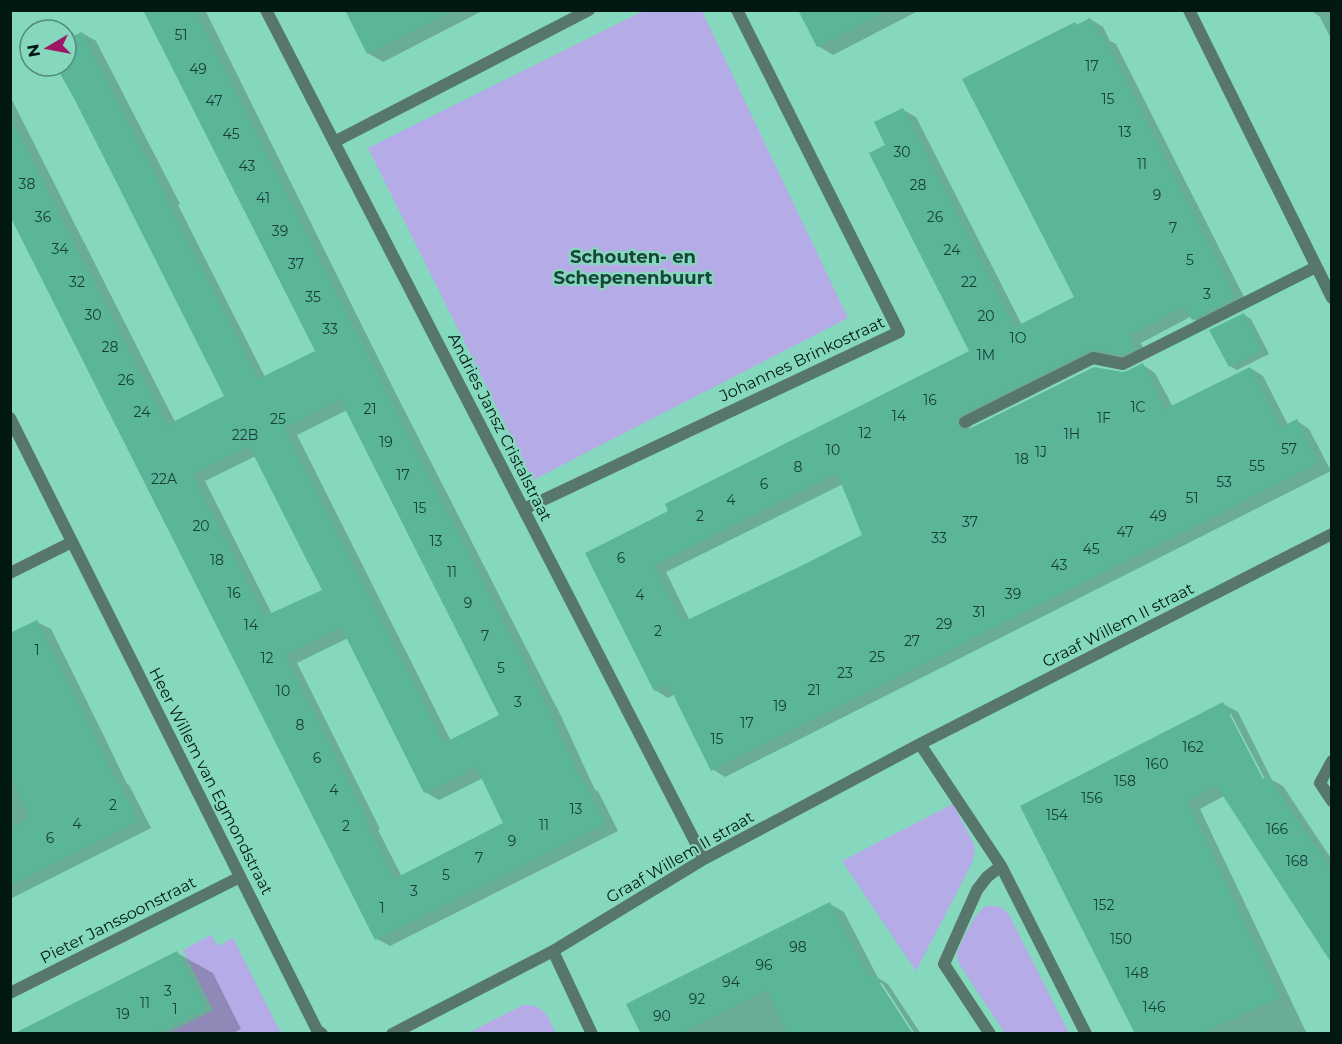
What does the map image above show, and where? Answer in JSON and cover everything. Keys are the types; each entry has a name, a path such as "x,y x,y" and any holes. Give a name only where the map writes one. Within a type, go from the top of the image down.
{"street":[{"name":"Andries Jansz Cristalstraat","path":"266,10 704,859"},
{"path":"334,142 589,10"},
{"name":"Johannes Brinkostraat","path":"524,509 899,332 737,10"},
{"path":"1189,10 1332,298"},
{"path":"964,422 1093,358 1123,364 1316,267"},
{"name":"Heer Willem van Egmondstraat","path":"10,418 317,1030 322,1034"},
{"name":"Graaf Willem II straat","path":"392,1034 553,951 704,859 920,744 1332,534"},
{"path":"10,573 72,542"},
{"path":"920,744 1001,866 1086,1034"},
{"path":"1332,761 1320,783 1332,801"},
{"path":"990,1034 944,964 977,890 987,877 1001,866"},
{"name":"Pieter Janssoonstraat","path":"10,993 240,877"},
{"path":"553,951 592,1034"}],"shaded area":[{"path":"643,11 702,11 848,318 533,480 368,148"},
{"path":"953,804 974,844 975,851 972,863 916,971 842,861"},
{"path":"987,906 999,907 1008,913 1069,1033 1005,1033 961,966 957,954 960,945 977,915"},
{"path":"211,935 218,946 233,938 281,1033 168,1033 213,1010 183,950"},
{"path":"523,1005 541,1009 556,1033 468,1033"}],"building":[{"path":"143,10 195,10 605,824 375,940 10,216 10,116 167,425 224,396 63,78 78,78 78,34 82,32 258,379 315,351","holes":["340,399 499,715 444,743 284,428","249,446 322,590 265,616 192,474","341,627 424,793 476,767 503,823 394,879 366,822 368,821 285,655"]},
{"path":"345,10 455,10 367,54"},
{"path":"798,10 889,10 817,47"},
{"path":"1090,18 1100,37 1103,35 1236,298 1192,320 1185,306 1129,335 1135,349 1122,355 1089,351 961,415 957,421 958,426 964,430 969,429 1094,367 1122,372 1143,363 1165,409 1250,367 1281,427 1297,419 1319,463 711,771 668,684 654,691 585,553 668,511 665,504 969,351 869,153 885,145 874,122 903,108 1015,327 1074,297 962,79 1075,22 1076,25","holes":["837,473 862,535 683,622 654,565"]},
{"path":"1244,313 1262,350 1229,367 1209,330"},
{"path":"37,620 114,776 139,821 10,886 10,828 30,818 10,776 10,633"},
{"path":"1223,702 1263,779 1268,776 1332,871 1332,964 1216,785 1187,801 1280,997 1200,1034 1135,1034 1020,806"},
{"path":"830,902 869,977 874,974 913,1034 788,1034 767,990 679,1034 641,1034 626,1004"},
{"path":"177,951 206,1008 156,1034 13,1034"}],"district":[{"name":"Schouten- en Schepenenbuurt","path":"633,267"}]}
